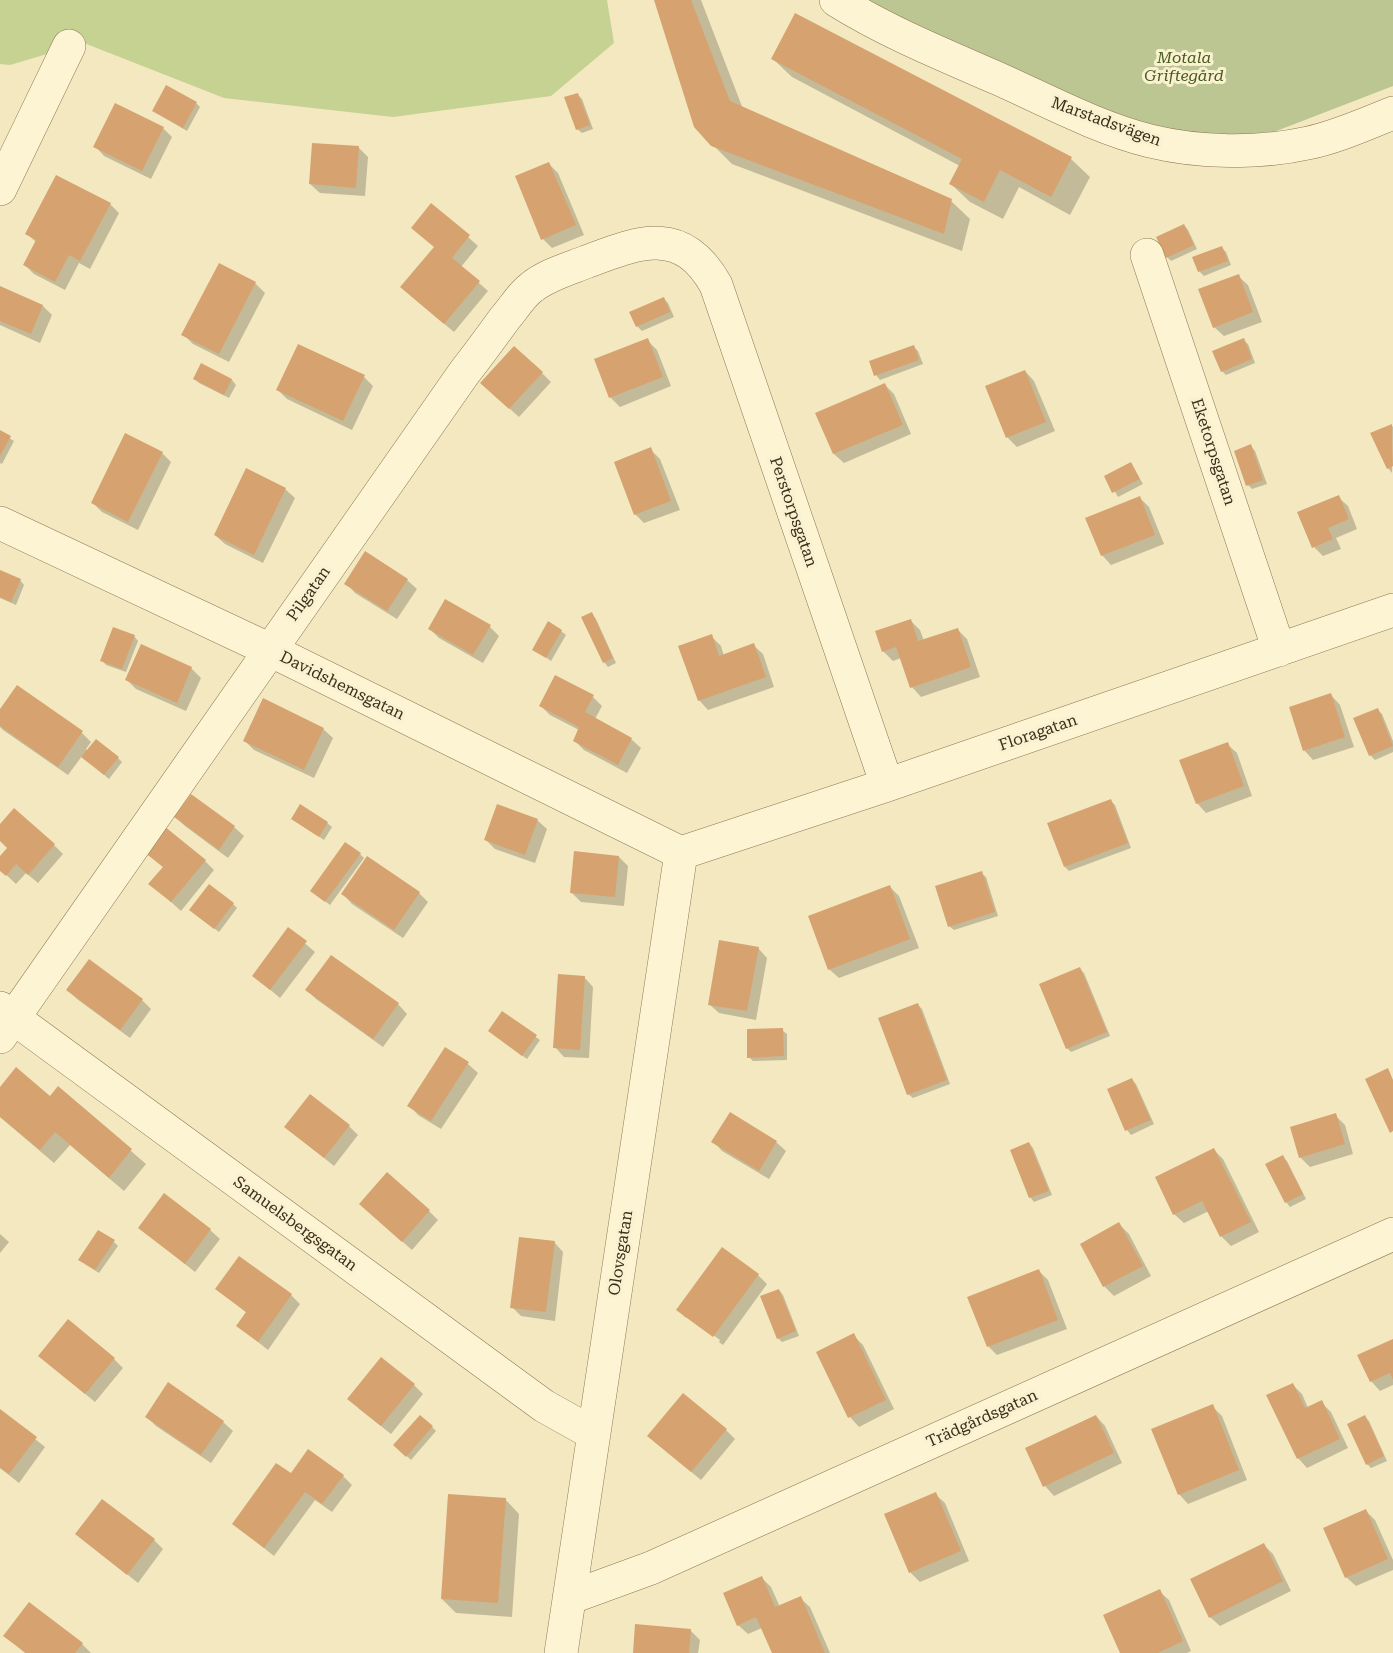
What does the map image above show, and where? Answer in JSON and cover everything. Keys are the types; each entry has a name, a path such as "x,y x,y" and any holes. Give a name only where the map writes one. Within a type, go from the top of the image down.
{"street":[{"name":"Marstadsvägen","path":"836,0 932,49 1091,120 1147,140 1184,148 1260,148 1308,143 1336,136 1393,113"},
{"path":"0,189 69,46"},
{"name":"Pilgatan","path":"4,1021 270,650 464,373 520,300 532,287 550,276 627,246 648,243 666,244 683,249"},
{"name":"Perstorpsgatan","path":"683,249 697,259 716,285 887,785"},
{"name":"Eketorpsgatan","path":"1147,255 1279,650"},
{"name":"Davidshemsgatan","path":"0,523 270,650 681,853"},
{"name":"Floragatan","path":"681,853 887,785 1393,610"},
{"name":"Olovsgatan","path":"561,1653 681,853"},
{"name":"Samuelsbergsgatan","path":"4,1021 544,1406 594,1434"},
{"name":"Trädgårdsgatan","path":"569,1598 662,1563 1393,1234"}],"green space":[{"path":"0,0 607,0 614,43 551,96 393,117 224,98 84,43 10,65 0,64"},
{"name":"Motala Griftegård","path":"838,0 1393,0 1393,86 1266,135 1160,136"}],"building":[{"path":"654,0 691,0 730,101 952,199 944,234 711,146 694,127"},
{"path":"795,13 1072,157 1051,197 1000,170 984,202 949,184 962,159 771,59"},
{"path":"166,85 197,102 183,128 152,111"},
{"path":"578,93 590,125 576,130 564,97"},
{"path":"115,103 164,127 142,171 93,147"},
{"path":"312,143 359,146 356,188 309,184"},
{"path":"549,162 576,225 541,240 515,176"},
{"path":"56,175 111,203 80,261 69,255 55,282 23,265 36,240 25,234"},
{"path":"431,203 470,235 452,258 480,281 444,324 400,287 434,247 411,228"},
{"path":"1184,224 1194,245 1166,258 1156,237"},
{"path":"1222,246 1228,261 1198,272 1192,257"},
{"path":"219,263 256,282 219,354 181,335"},
{"path":"1239,274 1253,312 1213,328 1198,289"},
{"path":"0,286 43,305 31,334 0,321"},
{"path":"664,297 670,312 636,327 629,312"},
{"path":"648,338 663,377 609,398 594,359"},
{"path":"1244,338 1252,359 1221,372 1212,351"},
{"path":"298,344 365,375 343,421 276,390"},
{"path":"914,345 919,360 874,376 869,361"},
{"path":"514,346 543,372 509,409 480,383"},
{"path":"201,363 232,379 224,395 193,379"},
{"path":"1025,370 1046,422 1006,438 985,386"},
{"path":"885,383 903,425 833,454 815,413"},
{"path":"1392,424 1393,466 1387,469 1370,433"},
{"path":"0,430 11,436 0,456"},
{"path":"125,433 163,452 128,522 91,503"},
{"path":"1251,444 1263,480 1246,486 1234,451"},
{"path":"651,447 671,501 634,515 614,462"},
{"path":"1131,462 1140,479 1112,493 1104,476"},
{"path":"246,468 286,488 254,555 214,535"},
{"path":"1339,495 1349,519 1328,528 1333,539 1312,548 1297,512"},
{"path":"1140,496 1155,535 1101,556 1085,518"},
{"path":"365,551 408,579 387,611 344,584"},
{"path":"0,570 21,579 11,602 0,597"},
{"path":"445,599 491,625 473,655 428,629"},
{"path":"592,612 613,658 603,663 581,617"},
{"path":"911,619 918,641 958,628 971,667 910,688 896,647 882,652 875,631"},
{"path":"548,621 562,630 546,658 532,650"},
{"path":"113,627 135,635 122,669 100,661"},
{"path":"712,634 719,656 754,643 766,677 698,701 678,646"},
{"path":"141,644 192,667 177,703 125,680"},
{"path":"555,675 594,695 585,712 632,738 618,765 573,741 579,727 539,706"},
{"path":"17,685 83,731 58,767 0,726 0,709"},
{"path":"1331,693 1345,737 1303,751 1289,707"},
{"path":"263,698 324,728 304,770 243,741"},
{"path":"1378,708 1393,746 1369,756 1353,718"},
{"path":"96,739 119,757 104,775 81,757"},
{"path":"1228,742 1244,786 1196,804 1179,760"},
{"path":"191,794 235,826 219,850 174,817"},
{"path":"1111,799 1128,843 1064,867 1047,823"},
{"path":"300,804 328,822 319,837 291,819"},
{"path":"497,804 538,819 525,855 484,840"},
{"path":"14,808 55,844 28,875 16,864 6,876 0,871 0,856 7,848 0,841 0,824"},
{"path":"164,826 206,860 171,902 148,884 163,867 144,852"},
{"path":"345,842 361,853 325,902 310,891"},
{"path":"574,851 619,856 615,897 570,893"},
{"path":"367,856 420,892 394,930 341,894"},
{"path":"982,871 995,912 948,927 935,886"},
{"path":"209,884 234,903 214,929 189,910"},
{"path":"890,885 910,939 828,970 808,916"},
{"path":"288,927 307,941 270,990 252,976"},
{"path":"719,940 759,947 747,1011 708,1005"},
{"path":"331,955 399,1003 373,1039 305,990"},
{"path":"89,959 143,999 120,1030 66,990"},
{"path":"1080,967 1107,1032 1066,1049 1039,984"},
{"path":"558,974 585,976 580,1050 553,1048"},
{"path":"918,1003 947,1080 907,1095 878,1018"},
{"path":"502,1011 537,1035 522,1056 488,1031"},
{"path":"783,1028 784,1056 747,1058 747,1029"},
{"path":"445,1047 469,1062 431,1121 407,1106"},
{"path":"16,1067 50,1096 58,1086 132,1149 109,1178 55,1132 40,1150 0,1117 0,1087"},
{"path":"1388,1068 1393,1080 1393,1131 1390,1133 1365,1079"},
{"path":"1132,1078 1151,1120 1125,1131 1107,1089"},
{"path":"310,1094 350,1125 324,1158 284,1127"},
{"path":"730,1112 777,1141 759,1171 711,1142"},
{"path":"1336,1113 1345,1144 1299,1158 1290,1127"},
{"path":"1029,1142 1049,1191 1029,1198 1010,1150"},
{"path":"1214,1148 1251,1222 1220,1237 1202,1201 1173,1215 1155,1177"},
{"path":"1283,1155 1303,1194 1285,1203 1265,1164"},
{"path":"387,1172 430,1210 402,1242 359,1204"},
{"path":"164,1193 211,1229 185,1264 138,1228"},
{"path":"1119,1222 1143,1266 1103,1287 1080,1244"},
{"path":"98,1230 115,1240 95,1270 78,1260"},
{"path":"519,1237 555,1241 546,1312 510,1308"},
{"path":"722,1247 759,1274 713,1337 676,1310"},
{"path":"239,1256 292,1294 258,1342 236,1326 246,1312 215,1289"},
{"path":"1039,1269 1058,1320 987,1347 967,1297"},
{"path":"779,1289 796,1331 777,1339 760,1296"},
{"path":"68,1319 115,1358 85,1394 38,1356"},
{"path":"854,1333 886,1400 848,1418 816,1352"},
{"path":"1393,1339 1393,1380 1390,1373 1370,1382 1357,1355"},
{"path":"381,1357 415,1384 381,1426 347,1399"},
{"path":"168,1382 224,1421 201,1455 145,1417"},
{"path":"1293,1383 1305,1408 1322,1400 1340,1439 1297,1459 1266,1395"},
{"path":"683,1393 727,1429 691,1472 647,1436"},
{"path":"1213,1404 1239,1470 1178,1495 1151,1429"},
{"path":"0,1409 37,1437 9,1474 0,1468"},
{"path":"420,1415 433,1426 406,1457 393,1445"},
{"path":"1096,1415 1114,1453 1043,1487 1025,1448"},
{"path":"1365,1415 1384,1456 1366,1465 1347,1424"},
{"path":"308,1449 344,1475 322,1504 305,1492 264,1548 232,1524 276,1463 291,1473"},
{"path":"936,1492 961,1551 909,1573 884,1514"},
{"path":"448,1494 506,1498 498,1603 441,1599"},
{"path":"102,1499 155,1539 127,1575 75,1534"},
{"path":"1366,1509 1388,1559 1345,1578 1323,1528"},
{"path":"1264,1543 1283,1581 1209,1618 1190,1579"},
{"path":"762,1576 775,1607 801,1596 825,1653 772,1653 756,1617 737,1626 723,1593"},
{"path":"1160,1589 1183,1641 1158,1653 1120,1653 1103,1615"},
{"path":"29,1602 83,1643 75,1653 26,1653 3,1636"},
{"path":"635,1624 691,1629 689,1653 633,1653"}]}
